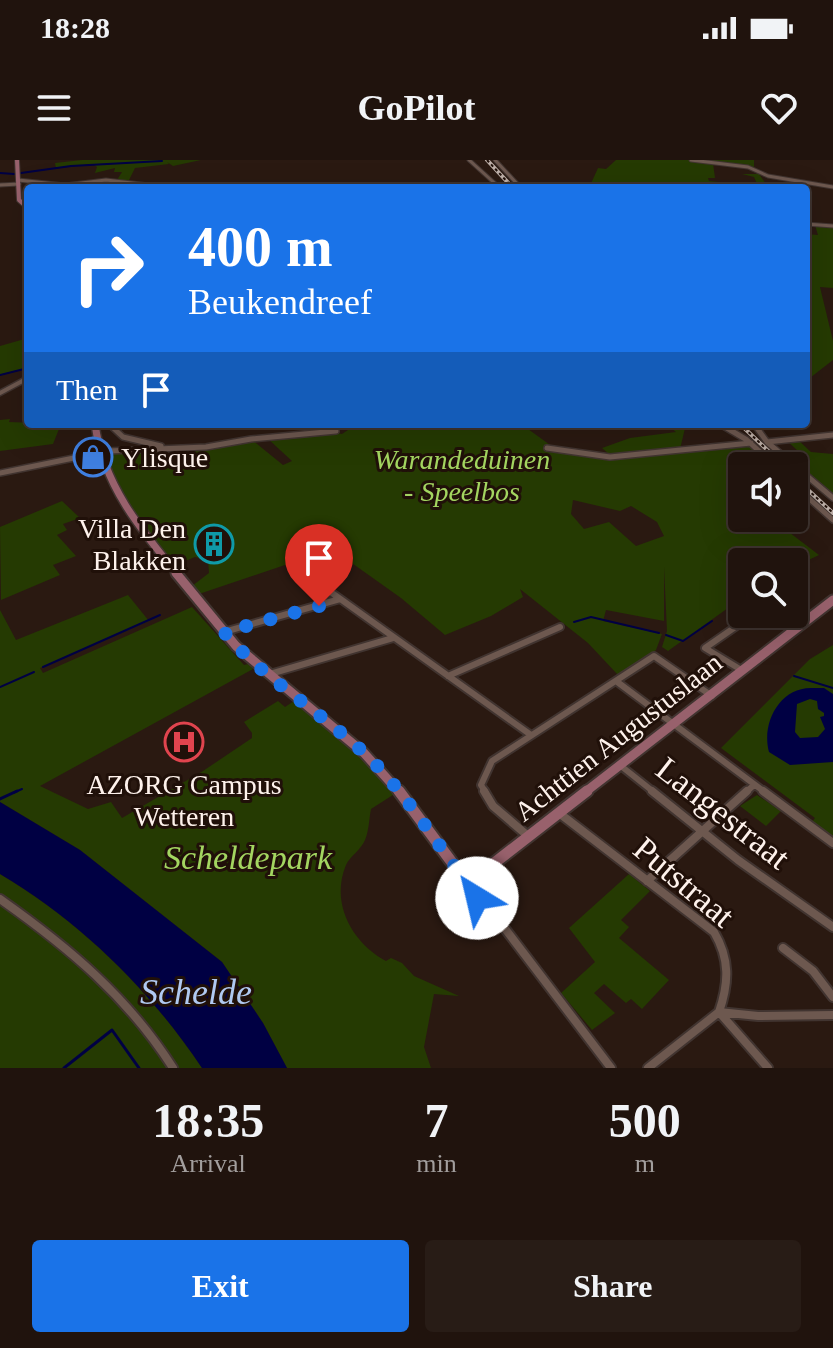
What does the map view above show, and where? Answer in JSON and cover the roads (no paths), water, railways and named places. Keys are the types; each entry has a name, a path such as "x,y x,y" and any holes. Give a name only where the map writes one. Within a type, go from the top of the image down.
{"main road":[{"path":"17,160 20,203 24,206"},
{"path":"96,428 101,457 132,519 224,632 268,675 332,725 380,769 462,876 468,879"},
{"name":"Achttien Augustuslaan","path":"468,879 475,878 712,697 833,600"}],"street":[{"path":"469,160 495,184"},
{"path":"495,160 517,184"},
{"path":"691,160 748,167 761,174 833,187"},
{"path":"73,184 106,180 140,184"},
{"path":"0,185 18,182 49,184"},
{"path":"810,224 833,226"},
{"path":"0,393 24,380"},
{"path":"113,428 123,437 184,448"},
{"path":"0,473 315,428"},
{"path":"326,428 336,431"},
{"path":"727,428 760,452"},
{"path":"757,428 767,442 833,498"},
{"path":"767,442 833,435"},
{"path":"547,448 610,457 751,443"},
{"path":"808,498 833,520"},
{"path":"318,583 531,735"},
{"path":"224,632 340,599"},
{"path":"448,676 560,627"},
{"path":"734,628 705,648 743,671"},
{"path":"268,675 393,638"},
{"path":"528,836 493,806 481,785 492,761 654,656 712,697"},
{"path":"616,681 833,843"},
{"name":"Langestraat","path":"621,766 701,831 833,927"},
{"path":"647,881 754,785"},
{"name":"Putstraat","path":"559,813 714,932 728,959 729,987 719,1012"},
{"path":"468,879 491,918 503,926 611,1068"},
{"path":"0,899 105,980 154,1034 173,1068"},
{"path":"783,948 813,971 833,997"},
{"path":"719,1012 768,1068"},
{"path":"648,1068 719,1012 758,1016 833,1015"}],"water":[{"path":"824,688 833,694 833,762 790,765 769,752 768,730 776,709 782,700 801,689","holes":["810,699 817,701 818,709 824,713 820,717 825,729 818,737 800,738 795,732 797,704"]},
{"name":"Schelde","path":"0,802 80,850 222,962 263,1023 287,1068 202,1068 160,1011 112,960 59,914 0,874"}],"waterway":[{"path":"21,173 71,166 162,161"},
{"path":"0,173 14,174"},
{"path":"0,375 24,369"},
{"path":"43,667 160,615"},
{"path":"574,622 591,617 659,633"},
{"path":"666,635 683,641 712,621"},
{"path":"0,687 34,672"},
{"path":"794,676 833,688"},
{"path":"13,793 22,789"},
{"path":"0,799 17,791"},
{"path":"64,1068 112,1030 139,1068"}],"railway":[{"path":"487,160 509,184"},
{"path":"744,428 769,452"},
{"path":"808,490 833,513"}],"place":[{"name":"Ylisque","path":"93,457"},
{"name":"Villa Den Blakken","path":"214,544"},
{"name":"AZORG Campus Wetteren","path":"184,742"}],"park label":[{"name":"Warandeduinen - Speelbos","path":"462,475"},
{"name":"Scheldepark","path":"248,857"}]}
